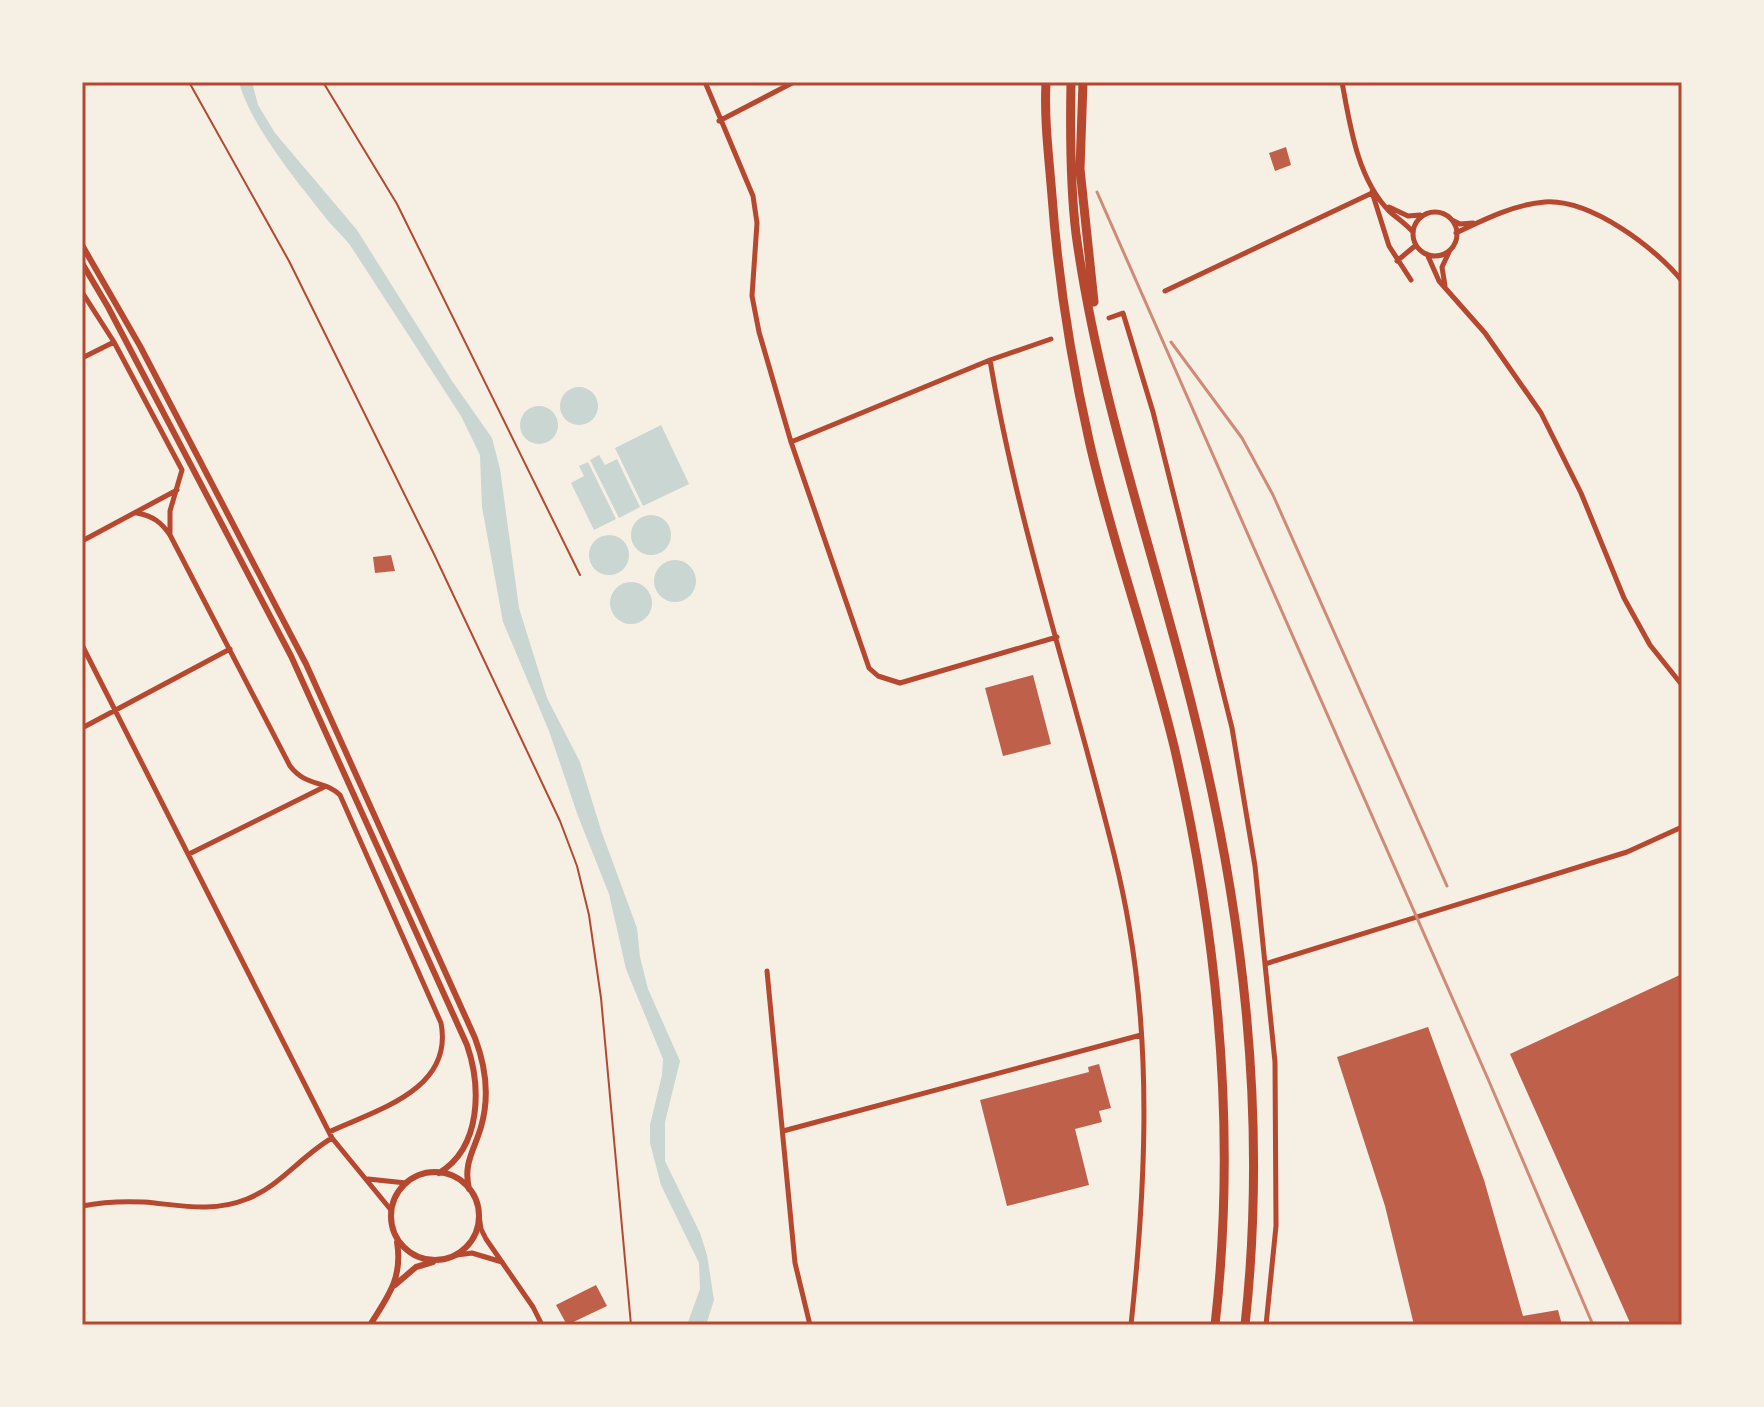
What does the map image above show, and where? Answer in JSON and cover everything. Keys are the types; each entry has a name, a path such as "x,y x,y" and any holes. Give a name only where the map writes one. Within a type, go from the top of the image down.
{"highway":[{"path":"1071,82 1071,171 1077,236 1099,360 1125,468 1205,761 1221,828 1242,956 1255,1150 1245,1325"},
{"path":"1083,82 1080,169 1099,360"},
{"path":"1046,84 1054,228 1089,441 1173,745 1204,894 1217,993 1224,1096 1221,1272 1215,1325"}],"street":[{"path":"705,82 719,121 750,184 756,207 752,296 759,332 791,442 869,668 878,676 900,683 1057,637"},
{"path":"719,121 794,82"},
{"path":"1342,82 1352,132 1372,190 1397,261 1411,280"},
{"path":"1372,190 1413,232"},
{"path":"1165,291 1372,190"},
{"path":"1380,200 1408,216 1439,213 1460,224 1482,222"},
{"path":"1456,233 1524,206 1544,202 1566,204 1600,218 1639,241 1682,281"},
{"path":"1425,214 1415,225 1416,245 1427,254 1439,281 1485,333 1541,413 1581,493 1624,598 1650,645 1682,685"},
{"path":"1447,290 1442,267 1456,233 1451,220"},
{"path":"82,245 121,310 292,636 475,1038 484,1065 486,1094 481,1127 466,1169 469,1189 481,1229 542,1325"},
{"path":"1397,261 1416,245"},
{"path":"1427,254 1441,255 1452,246"},
{"path":"82,263 291,656 467,1045 476,1078 476,1106 461,1152 439,1173"},
{"path":"82,292 114,342 182,470 170,511 170,535"},
{"path":"1109,318 1123,313 1153,412 1232,728 1255,866 1275,1062 1276,1226 1266,1325"},
{"path":"791,442 990,360 1051,339"},
{"path":"82,358 114,342"},
{"path":"990,360 1009,459 1124,897 1134,957 1141,1035 1142,1219 1131,1325"},
{"path":"82,541 178,490"},
{"path":"82,1206 126,1202 206,1208 237,1203 269,1188 330,1135 416,1090 433,1072 444,1039 441,1023 340,795 336,790 298,777 290,766 170,535 162,523 136,512"},
{"path":"82,645 330,1135 391,1210"},
{"path":"82,728 230,649"},
{"path":"189,854 324,787"},
{"path":"1265,964 1627,852 1682,827"},
{"path":"767,971 795,1263 810,1325"},
{"path":"783,1131 1141,1035"},
{"path":"370,1325 393,1287 399,1269 391,1210 406,1183 427,1173 439,1173 451,1175 469,1189"},
{"path":"367,1179 406,1183"},
{"path":"457,1255 473,1238 479,1215"},
{"path":"396,1238 413,1255 436,1261"},
{"path":"393,1287 416,1267 457,1255 472,1253 502,1262"}],"path":[{"path":"189,82 279,242 427,538 560,821 577,866 589,915 601,998 631,1325"},
{"path":"323,82 397,204 580,575"}],"shaded area":[{"path":"239,82 252,82 258,105 275,133 357,230 452,381 492,438 500,469 519,608 547,698 580,762 637,928 648,989 680,1061 665,1122 665,1161 700,1233 707,1255 714,1300 706,1325 687,1325 700,1289 699,1263 661,1185 650,1143 650,1125 663,1059 626,969 609,894 549,731 503,622 482,507 480,455 461,416 350,245 304,191 265,136"},
{"path":"579,387 593,392 598,406 593,420 579,425 565,420 560,406 565,392"},
{"path":"539,406 553,411 558,425 553,439 539,444 525,439 520,425 525,411"},
{"path":"661,425 689,484 643,506 615,448"},
{"path":"599,455 605,465 617,459 640,507 619,518 590,460"},
{"path":"588,462 616,519 594,530 571,483 584,476 579,466"},
{"path":"651,515 665,521 671,535 665,549 651,555 637,549 631,535 637,521"},
{"path":"609,535 623,541 629,555 623,569 609,575 595,569 589,555 595,541"},
{"path":"675,560 690,566 696,581 690,596 675,602 660,596 654,581 660,566"},
{"path":"631,582 646,588 652,603 646,618 631,624 616,618 610,603 616,588"}],"building":[{"path":"1286,147 1291,165 1275,171 1269,153"},
{"path":"391,555 395,571 375,573 373,557"},
{"path":"1033,675 1051,744 1003,756 985,688"},
{"path":"1682,974 1682,1325 1631,1325 1510,1054"},
{"path":"1428,1027 1484,1180 1523,1316 1558,1310 1562,1325 1414,1325 1385,1206 1337,1057"},
{"path":"1099,1064 1111,1108 1099,1111 1102,1122 1075,1129 1089,1185 1007,1206 980,1100 1089,1072 1088,1067"},
{"path":"596,1285 607,1306 567,1325 556,1305"}],"railway":[{"path":"1097,192 1488,1079 1593,1325"},
{"path":"1171,342 1242,438 1273,495 1447,886"}]}
